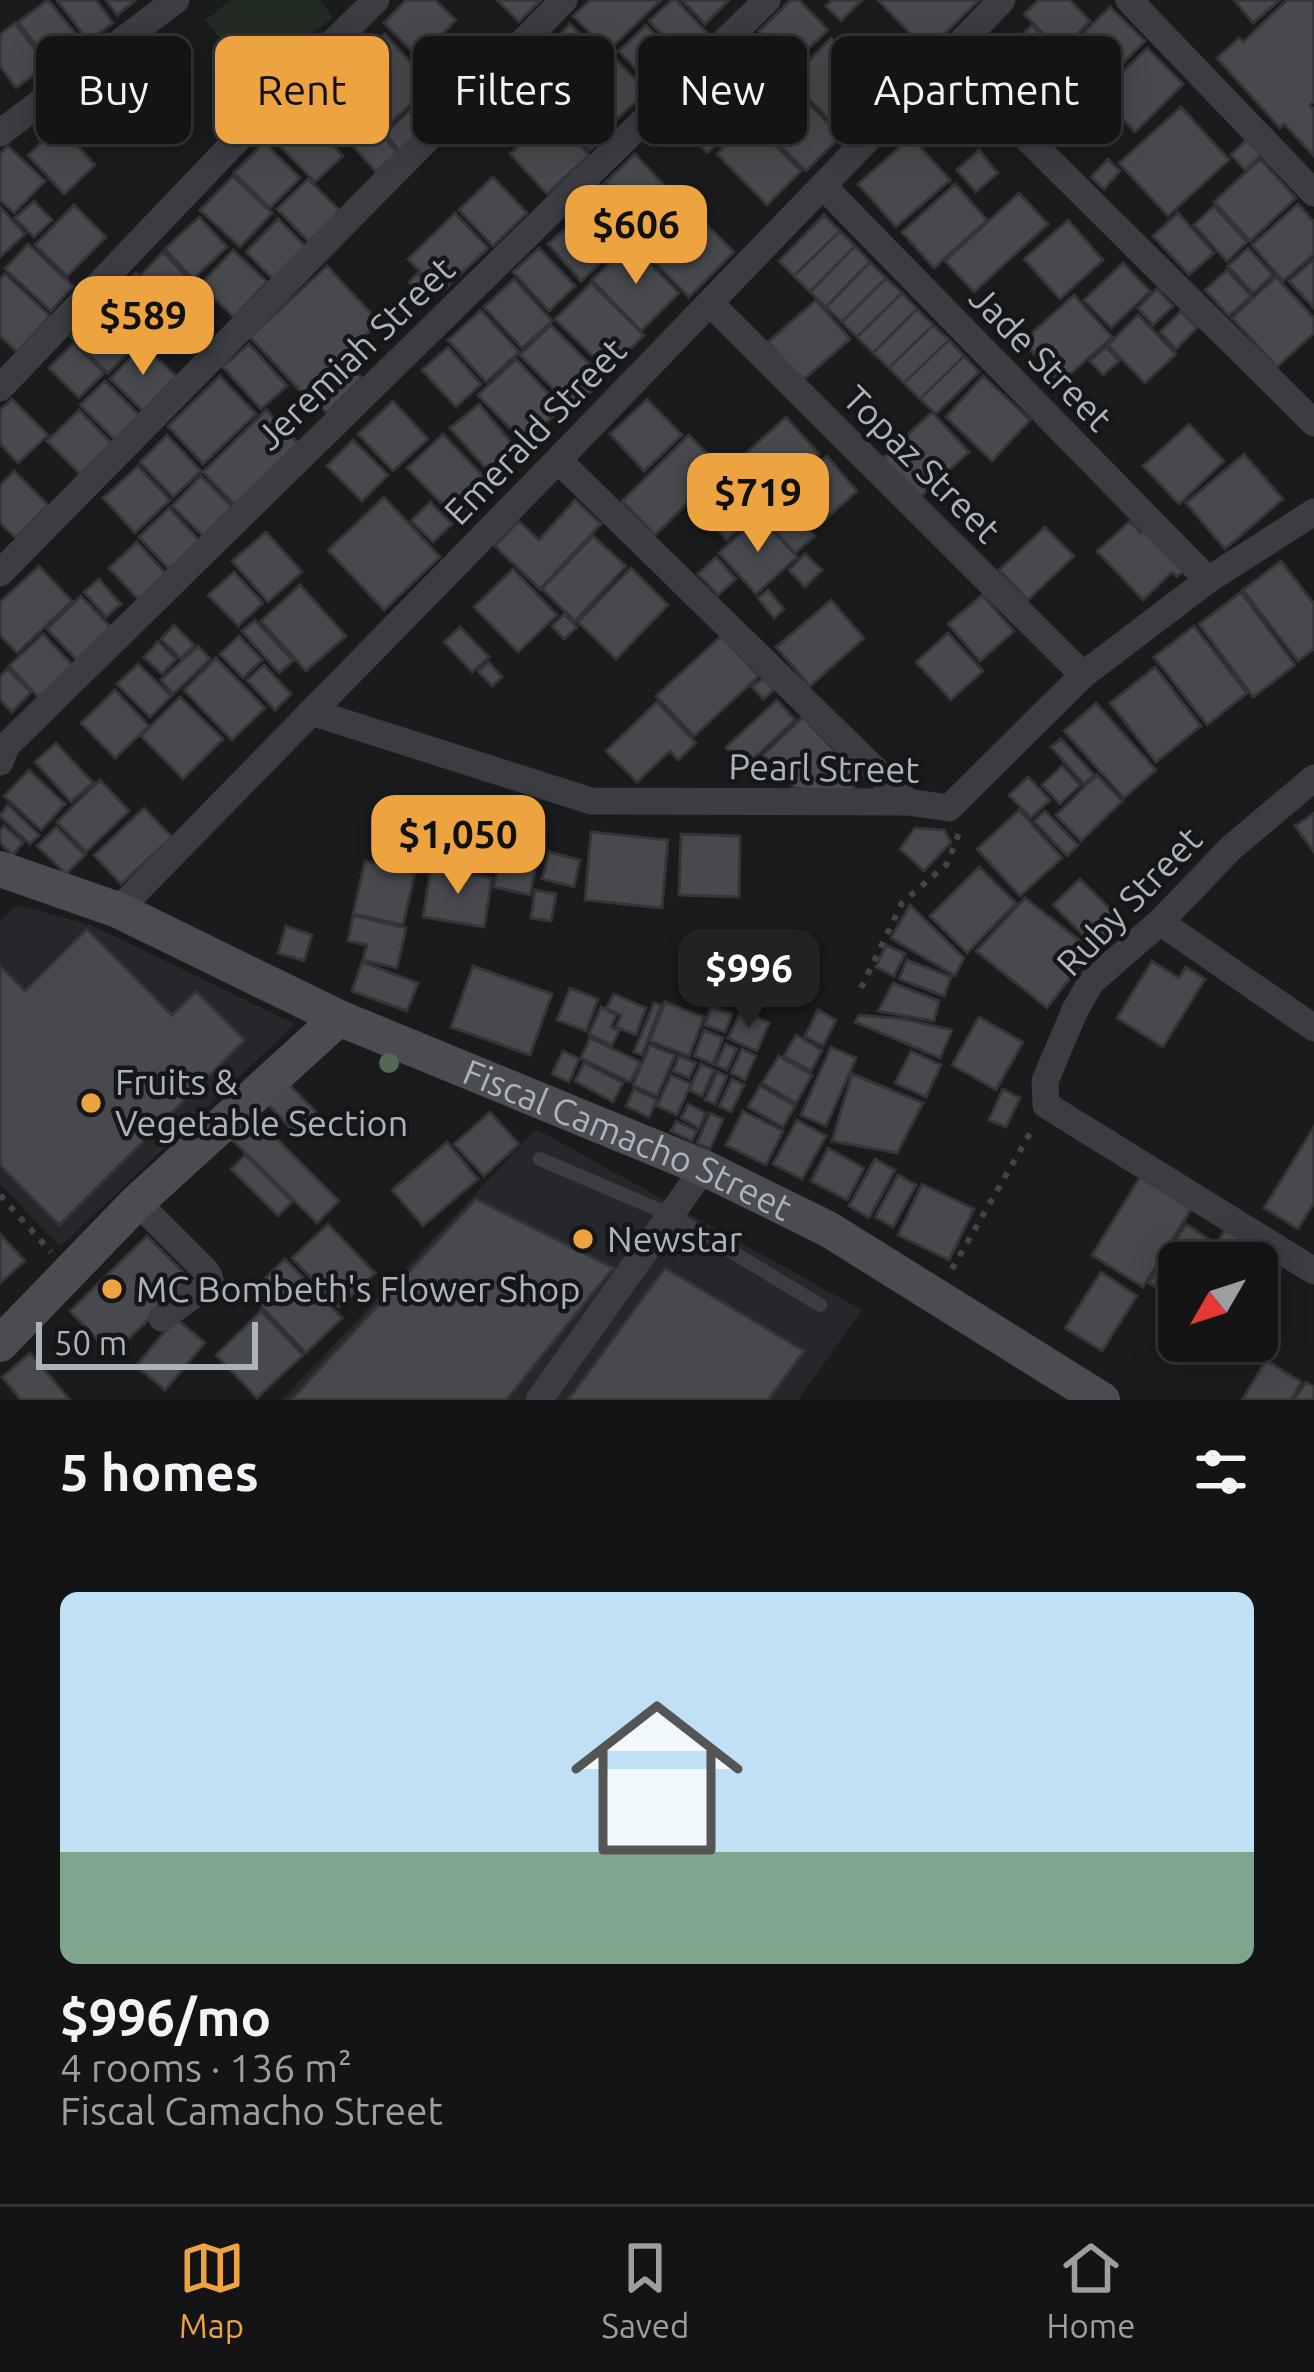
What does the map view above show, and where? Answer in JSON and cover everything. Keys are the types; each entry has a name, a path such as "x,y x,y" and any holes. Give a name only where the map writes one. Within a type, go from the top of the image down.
{"street":[{"path":"0,133 176,0"},
{"path":"0,388 376,0"},
{"path":"0,573 565,0"},
{"name":"Jeremiah Street","path":"2,750 767,0"},
{"name":"Emerald Street","path":"967,36 1001,0"},
{"path":"1129,0 1314,193"},
{"name":"Emerald Street","path":"118,910 863,144"},
{"path":"1033,144 1314,423"},
{"name":"Jade Street","path":"823,186 1208,580"},
{"name":"Topaz Street","path":"710,303 1083,675"},
{"path":"558,460 908,802"},
{"name":"Pearl Street","path":"311,712 590,801 908,802 949,808 1083,675 1208,580 1314,512"},
{"name":"Ruby Street","path":"1046,1106 1045,1081 1091,982 1160,922 1232,847 1314,778"},
{"name":"Fiscal Camacho Street","path":"0,869 118,910 339,1018 704,1168 828,1229 1102,1400"},
{"path":"1160,922 1314,1028"},
{"path":"1,1341 137,1202 339,1018"},
{"path":"1046,1106 1314,1271"},
{"path":"539,1400 704,1168"},
{"path":"137,1202 210,1280 162,1318"}],"lane":[{"path":"540,1159 671,1214 820,1305"}],"path":[{"path":"861,988 902,903 952,856 959,836 949,808"},
{"path":"936,1298 1046,1106"},
{"path":"0,1196 69,1273"}],"shaded area":[{"path":"231,0 320,0 333,17 310,36 218,36 205,20"},
{"name":"Fruits & Vegetable Section","path":"17,905 91,925 295,1024 60,1247 0,1184 0,921"},
{"name":"Newstar","path":"536,1129 862,1310 798,1400 282,1400"}],"building":[{"path":"48,0 78,36 36,36 36,45 18,22"},
{"path":"57,0 96,0 113,23 95,36 84,36"},
{"path":"106,0 136,0 117,15"},
{"path":"406,0 435,0 456,20 440,36 413,36 413,52 384,23"},
{"path":"497,0 541,0 519,22"},
{"path":"590,0 661,0 614,45 614,36 593,36 573,16"},
{"path":"676,0 708,34 663,36 649,21"},
{"path":"682,0 729,0 705,24"},
{"path":"791,0 799,0 828,30 807,50 807,36 764,36 759,31"},
{"path":"832,0 862,0 841,21 826,6"},
{"path":"878,0 979,0 942,36 913,36"},
{"path":"1039,0 1070,0 1090,21 1075,36 1045,36 1024,14"},
{"path":"1234,0 1280,0 1253,23"},
{"path":"1287,0 1314,0 1314,101 1310,105 1314,156 1284,124 1280,128 1217,58 1239,38 1243,42"},
{"path":"1110,7 1145,41 1121,65 1121,36 1080,36"},
{"path":"15,23 36,51 36,73 16,88 0,66 0,34"},
{"path":"570,24 582,36 558,36"},
{"path":"646,25 657,36 638,36 638,71 619,51"},
{"path":"1032,25 1043,36 1021,36"},
{"path":"389,38 413,65 413,102 389,124"},
{"path":"831,38 831,121 807,97 807,63"},
{"path":"1147,48 1183,84 1135,132 1121,118 1121,73"},
{"path":"614,60 638,82 638,99 615,121 614,120"},
{"path":"807,103 831,126 833,144 806,171 778,144 807,144"},
{"path":"1181,107 1229,160 1168,216 1119,163"},
{"path":"413,108 413,139 400,151 389,139 389,130"},
{"path":"1246,140 1261,155 1245,170 1231,155"},
{"path":"389,143 398,153 376,172 352,145"},
{"path":"40,144 76,144 95,165 64,194 28,155"},
{"path":"266,144 300,178 270,208 234,173"},
{"path":"278,144 332,144 343,156 315,182"},
{"path":"521,144 579,144 589,155 547,194 510,154"},
{"path":"727,144 774,144 801,171 767,205 717,154"},
{"path":"903,144 917,144 950,180 896,227 858,184"},
{"path":"8,146 45,181 14,213 0,200 0,154"},
{"path":"979,150 998,173 976,192 957,170"},
{"path":"635,154 667,188 639,215 606,182"},
{"path":"1108,159 1120,171 1104,189 1091,177"},
{"path":"1260,159 1296,198 1250,241 1214,202"},
{"path":"233,176 272,213 240,247 200,210"},
{"path":"493,177 527,213 493,246 459,210"},
{"path":"308,179 340,211 309,242 277,209"},
{"path":"605,183 641,222 610,250 574,211"},
{"path":"955,184 987,220 934,268 902,232"},
{"path":"675,193 734,252 689,297 630,237"},
{"path":"1019,193 1048,224 974,292 945,261"},
{"path":"34,201 52,220 34,237 15,218"},
{"path":"1298,204 1314,222 1314,254 1283,281 1252,245"},
{"path":"74,205 106,237 67,276 35,245"},
{"path":"1214,206 1247,242 1227,261 1194,225"},
{"path":"0,207 25,234 0,257"},
{"path":"455,213 488,248 441,293 408,259"},
{"path":"1178,213 1214,253 1189,275 1153,236"},
{"path":"824,215 840,231 794,276 779,261"},
{"path":"199,217 227,247 193,279 165,249"},
{"path":"278,219 306,247 274,280 246,252"},
{"path":"1068,220 1103,260 1060,299 1024,259"},
{"path":"573,222 606,258 581,281 548,244"},
{"path":"840,231 855,246 810,292 794,276"},
{"path":"630,243 679,293 641,331 592,280"},
{"path":"28,244 73,286 51,311 5,269"},
{"path":"855,246 870,262 826,307 810,292"},
{"path":"539,248 575,286 549,311 513,272"},
{"path":"1248,248 1273,275 1253,293 1228,266"},
{"path":"233,250 267,282 234,317 200,285"},
{"path":"163,252 192,282 170,305 140,276"},
{"path":"1314,259 1314,308 1289,281"},
{"path":"870,262 886,278 842,322 826,307"},
{"path":"1123,263 1150,291 1111,328 1084,300"},
{"path":"327,266 379,322 303,394 250,337"},
{"path":"1227,270 1251,296 1229,316 1205,290"},
{"path":"136,273 172,310 139,342 103,304"},
{"path":"418,273 434,291 425,299 409,282"},
{"path":"5,274 50,316 17,352 0,336 0,279"},
{"path":"1276,277 1314,318 1314,333 1277,367 1232,318"},
{"path":"886,278 902,293 857,337 842,322"},
{"path":"514,279 552,321 522,348 484,307"},
{"path":"591,283 644,335 608,371 555,319"},
{"path":"1157,289 1173,306 1153,325 1138,308"},
{"path":"902,293 917,309 873,353 857,337"},
{"path":"1074,295 1112,337 1060,383 1023,341"},
{"path":"816,300 850,339 802,381 768,342"},
{"path":"100,307 137,344 108,373 71,337"},
{"path":"917,309 933,325 889,368 873,353"},
{"path":"481,310 519,352 486,382 448,340"},
{"path":"1181,311 1197,328 1176,349 1160,332"},
{"path":"1138,315 1176,354 1145,383 1108,345"},
{"path":"551,325 604,379 573,409 520,355"},
{"path":"933,325 949,340 904,383 889,368"},
{"path":"949,340 964,356 920,399 904,383"},
{"path":"74,343 104,373 79,398 49,368"},
{"path":"143,344 176,376 143,411 110,379"},
{"path":"249,344 287,386 261,409 223,367"},
{"path":"448,347 481,384 456,407 422,370"},
{"path":"1106,347 1119,361 1103,375 1090,361"},
{"path":"964,356 979,372 936,414 920,399"},
{"path":"342,359 362,378 327,413 308,395"},
{"path":"516,359 562,408 524,443 478,395"},
{"path":"220,376 256,414 203,464 168,426"},
{"path":"983,376 1030,420 992,461 946,417"},
{"path":"105,381 143,419 118,443 80,405"},
{"path":"12,399 48,435 18,463 0,444 0,410"},
{"path":"647,399 682,435 644,471 610,434"},
{"path":"393,401 428,439 393,471 358,434"},
{"path":"479,404 514,446 487,470 450,428"},
{"path":"79,410 112,444 80,474 47,441"},
{"path":"266,410 299,444 236,506 203,472"},
{"path":"932,412 969,452 918,499 881,460"},
{"path":"786,417 819,454 758,510 724,473"},
{"path":"1189,424 1224,461 1179,504 1143,466"},
{"path":"443,434 493,487 458,520 407,468"},
{"path":"167,435 201,471 173,497 140,462"},
{"path":"689,435 722,469 655,535 622,501"},
{"path":"353,440 388,475 362,501 327,466"},
{"path":"1244,454 1283,499 1225,549 1186,503"},
{"path":"827,456 857,491 816,528 785,493"},
{"path":"138,466 170,500 135,533 103,498"},
{"path":"14,471 48,505 16,538 0,523 0,485"},
{"path":"201,476 232,507 203,536 172,506"},
{"path":"728,483 756,512 727,540 700,511"},
{"path":"384,497 440,557 384,610 328,550"},
{"path":"779,497 815,536 795,553 760,515"},
{"path":"575,500 601,524 540,589 495,546 519,521 539,540"},
{"path":"430,502 452,524 433,542 411,521"},
{"path":"169,508 201,542 171,571 139,537"},
{"path":"759,516 797,557 756,594 719,553"},
{"path":"1130,521 1141,533 1149,526 1188,567 1177,577 1172,572 1143,600 1097,551"},
{"path":"1045,527 1074,556 1028,600 999,570"},
{"path":"266,532 302,572 268,602 232,561"},
{"path":"593,536 626,566 575,621 542,589"},
{"path":"137,542 166,574 138,599 109,568"},
{"path":"805,554 822,570 805,587 789,570"},
{"path":"716,557 736,579 718,595 698,574"},
{"path":"1281,561 1314,604 1314,649 1298,661 1243,590"},
{"path":"39,566 72,601 17,653 0,635 0,602"},
{"path":"631,568 668,605 616,659 578,622"},
{"path":"513,569 557,615 518,652 474,607"},
{"path":"234,572 263,603 238,626 208,595"},
{"path":"99,579 121,604 106,617 84,592"},
{"path":"300,585 346,636 306,671 261,621"},
{"path":"768,590 784,609 774,618 758,598"},
{"path":"1241,592 1295,665 1253,697 1199,624"},
{"path":"982,595 1014,631 980,661 948,624"},
{"path":"81,596 115,632 82,665 47,629"},
{"path":"831,600 864,638 810,686 776,647"},
{"path":"564,614 577,627 564,639 552,626"},
{"path":"255,620 293,661 279,673 242,631"},
{"path":"174,625 194,645 181,659 161,639"},
{"path":"1194,626 1247,693 1207,725 1154,657"},
{"path":"460,627 489,657 472,672 444,642"},
{"path":"948,633 983,671 951,700 916,662"},
{"path":"43,634 74,667 40,699 9,666"},
{"path":"239,636 262,660 243,678 220,654"},
{"path":"721,636 759,676 694,736 656,696"},
{"path":"158,642 176,659 162,674 144,657"},
{"path":"198,646 210,659 173,694 161,680"},
{"path":"216,658 265,708 232,740 184,690"},
{"path":"489,662 502,677 492,686 478,671"},
{"path":"138,664 171,696 150,717 117,684"},
{"path":"264,665 291,694 275,710 247,680"},
{"path":"1155,667 1201,726 1156,762 1110,703"},
{"path":"7,669 31,692 12,712 0,700 0,676"},
{"path":"763,678 774,690 763,699 752,687"},
{"path":"115,690 149,726 115,758 81,723"},
{"path":"180,697 223,739 183,779 141,736"},
{"path":"777,700 795,720 744,767 726,747"},
{"path":"657,702 696,743 678,760 670,751 637,782 606,751"},
{"path":"1096,703 1156,770 1124,798 1064,731"},
{"path":"803,717 860,778 848,795 794,788 763,755"},
{"path":"1061,739 1094,775 1084,784 1051,747"},
{"path":"56,743 93,783 71,802 35,762"},
{"path":"1062,766 1080,785 1060,804 1042,785"},
{"path":"29,770 65,804 41,830 4,796"},
{"path":"1097,775 1122,801 1081,841 1056,815"},
{"path":"1028,777 1050,800 1031,818 1009,795"},
{"path":"100,780 129,811 86,852 57,822"},
{"path":"8,805 39,835 30,844 0,816"},
{"path":"144,808 172,837 121,884 94,855"},
{"path":"1019,810 1062,858 1020,896 977,849"},
{"path":"1045,811 1078,845 1067,856 1034,821"},
{"path":"1314,813 1314,852 1295,826"},
{"path":"508,821 544,828 530,895 494,887"},
{"path":"4,826 23,842 13,855 0,843"},
{"path":"56,827 85,855 66,874 37,846"},
{"path":"915,828 944,830 951,842 924,871 900,849"},
{"path":"591,832 668,840 662,908 585,900"},
{"path":"681,834 740,836 739,897 679,895"},
{"path":"549,852 580,860 574,887 542,879"},
{"path":"365,861 415,873 403,925 353,914"},
{"path":"979,867 1016,903 967,953 930,916"},
{"path":"431,868 492,878 484,927 423,917"},
{"path":"1080,879 1122,921 1095,947 1053,905"},
{"path":"535,890 556,894 551,921 531,918"},
{"path":"1025,898 1092,950 1047,1008 976,951"},
{"path":"910,905 964,958 955,976 891,938"},
{"path":"353,915 406,928 397,968 363,960 367,945 348,941"},
{"path":"286,926 312,935 304,961 278,953"},
{"name":"Fruits & Vegetable Section","path":"87,929 172,1015 196,991 245,1040 59,1225 0,1165 0,966 25,991"},
{"path":"886,945 905,954 894,976 876,967"},
{"path":"907,960 951,977 944,996 899,979"},
{"path":"1152,961 1179,978 1186,967 1205,979 1163,1047 1117,1018"},
{"path":"362,962 418,983 407,1011 352,991"},
{"path":"473,966 552,994 530,1055 451,1027"},
{"path":"893,983 939,1001 934,1021 878,1011"},
{"path":"570,988 598,999 586,1031 557,1020"},
{"path":"614,994 646,1008 636,1035 616,1027 621,1015 606,1008"},
{"path":"665,1002 704,1017 689,1056 650,1041"},
{"path":"654,1003 661,1005 642,1055 634,1052"},
{"path":"601,1007 616,1015 611,1027 619,1031 612,1045 589,1034"},
{"path":"711,1007 732,1014 725,1032 705,1025"},
{"path":"742,1010 769,1023 757,1051 728,1038"},
{"path":"818,1010 836,1020 823,1046 805,1036"},
{"path":"859,1015 952,1030 940,1058 855,1022"},
{"path":"979,1017 1023,1042 996,1090 952,1065"},
{"path":"704,1030 723,1038 713,1064 694,1056"},
{"path":"796,1035 822,1050 811,1071 784,1056"},
{"path":"590,1038 640,1062 630,1082 581,1058"},
{"path":"726,1044 737,1049 727,1070 716,1065"},
{"path":"650,1045 675,1055 657,1096 633,1085"},
{"path":"831,1047 856,1058 826,1126 801,1115"},
{"path":"742,1049 756,1056 745,1080 731,1073"},
{"path":"563,1051 579,1059 569,1082 552,1074"},
{"path":"911,1051 941,1065 926,1097 895,1083"},
{"path":"679,1056 696,1063 689,1078 673,1071"},
{"path":"779,1056 812,1075 796,1103 762,1083"},
{"path":"584,1063 623,1083 613,1102 575,1081"},
{"path":"701,1064 714,1070 702,1096 689,1090"},
{"path":"717,1072 727,1076 715,1104 705,1100"},
{"path":"852,1074 923,1103 897,1153 832,1141"},
{"path":"671,1075 691,1084 677,1115 657,1106"},
{"path":"284,1079 317,1113 295,1133 263,1099"},
{"path":"732,1079 744,1085 731,1112 719,1106"},
{"path":"760,1086 795,1106 783,1127 748,1107"},
{"path":"634,1089 657,1100 649,1117 626,1106"},
{"path":"1003,1089 1020,1098 1006,1127 989,1120"},
{"path":"688,1104 706,1113 699,1128 681,1118"},
{"path":"743,1111 783,1131 766,1165 726,1145"},
{"path":"250,1112 339,1201 317,1223 227,1135"},
{"path":"490,1112 519,1144 484,1176 454,1144"},
{"path":"710,1113 723,1119 710,1149 697,1143"},
{"path":"797,1120 826,1136 802,1179 773,1164"},
{"path":"676,1121 697,1131 692,1141 671,1131"},
{"path":"1314,1127 1314,1203 1298,1229 1264,1208"},
{"path":"447,1142 478,1179 423,1226 392,1190"},
{"path":"828,1148 864,1168 847,1200 811,1181"},
{"path":"245,1155 292,1202 278,1216 231,1169"},
{"path":"875,1159 895,1170 869,1218 849,1206"},
{"path":"1142,1174 1193,1206 1171,1242 1158,1242 1158,1263 1143,1287 1092,1255"},
{"path":"898,1175 916,1185 893,1227 875,1217"},
{"path":"922,1184 974,1209 949,1260 898,1235"},
{"path":"476,1199 613,1268 506,1400 291,1400"},
{"path":"328,1224 375,1273 339,1307 292,1258"},
{"path":"1186,1224 1213,1242 1175,1242"},
{"path":"1227,1227 1247,1242 1217,1242"},
{"path":"0,1234 25,1261 0,1283"},
{"path":"147,1236 190,1279 112,1355 70,1311"},
{"path":"285,1259 342,1318 306,1353 249,1294"},
{"path":"665,1268 804,1351 768,1400 568,1400"},
{"path":"1158,1269 1158,1289 1149,1283"},
{"path":"1101,1272 1137,1296 1102,1351 1065,1328"},
{"path":"261,1311 303,1355 257,1398 216,1355"},
{"path":"176,1318 205,1343 165,1390 136,1366"},
{"path":"30,1353 70,1400 21,1400 2,1377"},
{"path":"1265,1362 1301,1382 1291,1400 1242,1400"},
{"path":"1306,1382 1314,1387 1314,1400 1294,1400"}],"place":[{"name":"Fruits & Vegetable Section","path":"91,1103"},
{"name":"Newstar","path":"583,1239"},
{"name":"MC Bombeth's Flower Shop","path":"112,1289"}]}
